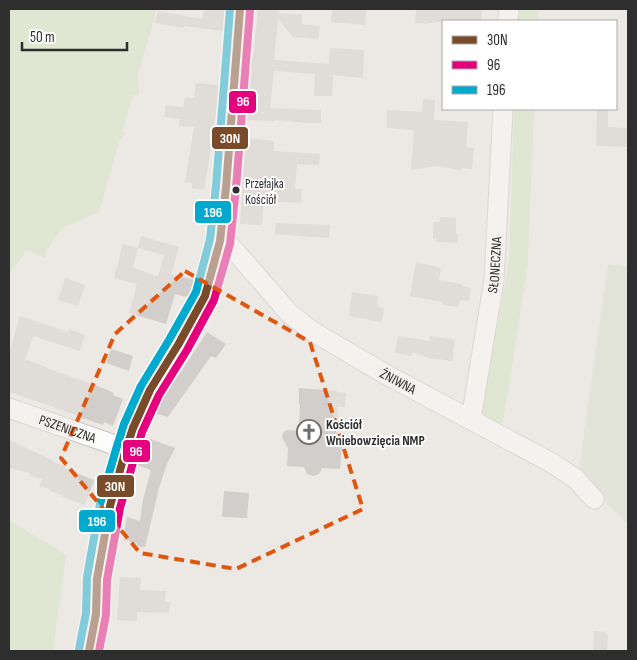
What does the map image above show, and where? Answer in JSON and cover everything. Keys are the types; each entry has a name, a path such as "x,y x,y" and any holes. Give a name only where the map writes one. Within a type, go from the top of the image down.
{"street":[{"path":"89,651 96,614 97,579 110,506 126,449 150,390 205,296 220,241 240,9"},
{"name":"SŁONECZNA","path":"471,419 494,280 503,110"},
{"name":"ŻNIWNA","path":"220,241 229,244 289,313 312,331 385,374 552,463 576,479 594,499"},
{"name":"PSZENICZNA","path":"9,408 126,449"}],"highlighted area":[{"path":"185,271 310,342 363,509 236,569 140,553 61,458 115,334"}],"green space":[{"path":"9,9 157,9 138,75 139,95 133,94 122,132 125,133 119,142 99,212 62,228 47,249 45,258 27,250 9,274"},
{"path":"518,9 538,9 538,20 517,20"},
{"path":"514,110 534,110 528,261 501,429 491,424 484,417 483,402 509,263"},
{"path":"608,264 628,267 628,524 578,475"},
{"path":"9,520 66,555 53,651 9,651"}],"building":[{"path":"204,9 226,9 224,31 184,26 184,28 155,23 158,11 203,19"},
{"path":"258,9 279,9 278,13 302,15 302,24 320,26 318,39 293,37 278,19 274,60 329,64 330,48 364,50 363,78 333,75 332,96 314,96 315,74 274,71 270,108 321,110 321,123 247,120"},
{"path":"332,9 366,9 365,25 331,22"},
{"path":"416,9 482,9 481,20 442,20 441,22 428,24 415,23"},
{"path":"196,83 220,85 204,190 192,188 192,183 185,182 194,127 179,126 180,119 164,117 166,105 183,107 185,97 194,98"},
{"path":"423,99 435,100 434,120 468,122 466,147 474,148 472,169 461,168 461,171 437,166 411,170 414,130 387,128 387,110 422,112"},
{"path":"597,110 608,110 608,127 628,128 628,147 596,146"},
{"path":"246,138 274,141 274,151 320,154 319,165 297,164 295,189 302,189 301,203 264,201 262,225 240,224"},
{"path":"440,217 456,218 457,243 436,242 437,239 433,239 433,222 439,222"},
{"path":"276,223 330,225 329,238 275,234"},
{"path":"141,236 179,247 171,274 195,280 190,298 175,294 166,324 129,313 137,284 114,278 123,244 138,248","holes":["138,248 164,255 158,277 133,267"]},
{"path":"416,262 441,268 439,280 462,284 462,286 471,288 469,301 460,300 458,307 443,305 443,302 410,296"},
{"path":"65,278 85,285 78,306 58,300"},
{"path":"352,292 378,296 377,306 384,308 382,322 349,316"},
{"path":"20,316 68,332 69,329 85,335 80,351 33,336 25,359 100,387 123,399 113,426 104,422 103,425 9,392 9,353"},
{"path":"207,332 226,344 216,358 211,356 168,417 154,413 159,402"},
{"path":"398,336 430,341 430,336 455,340 452,361 429,358 412,352 412,356 395,353"},
{"path":"111,349 133,356 129,371 106,363"},
{"name":"Kościół Wniebowzięcia NMP","path":"299,388 346,393 345,407 338,407 336,444 342,444 340,469 322,468 319,474 313,476 307,474 304,467 287,466 288,448 282,437 283,433 287,430 299,431"},
{"path":"145,437 175,448 159,488 145,547 137,546 137,543 123,541 127,517 140,521 151,470 134,464"},
{"path":"9,440 94,480 85,505 39,486 42,479 30,476 30,473 9,468"},
{"path":"224,491 249,493 247,518 222,517"},
{"path":"120,577 141,578 140,590 166,591 165,602 170,602 169,613 137,612 137,621 117,620"},
{"path":"594,631 606,632 608,634 607,651 593,651"}],"transit line":[{"name":"196","path":"79,649 86,613 87,577 100,504 124,424 141,386 196,292 210,239 230,9"},
{"name":"30N","path":"89,651 96,614 97,579 110,506 126,449 150,390 205,296 220,241 240,9"},
{"name":"96","path":"99,651 106,615 107,580 120,508 142,432 159,395 187,350 214,300 230,244 250,10"}],"place":[{"name":"Przełajka Kościół","path":"236,190"},
{"name":"Kościół Wniebowzięcia NMP","path":"309,432"}]}
